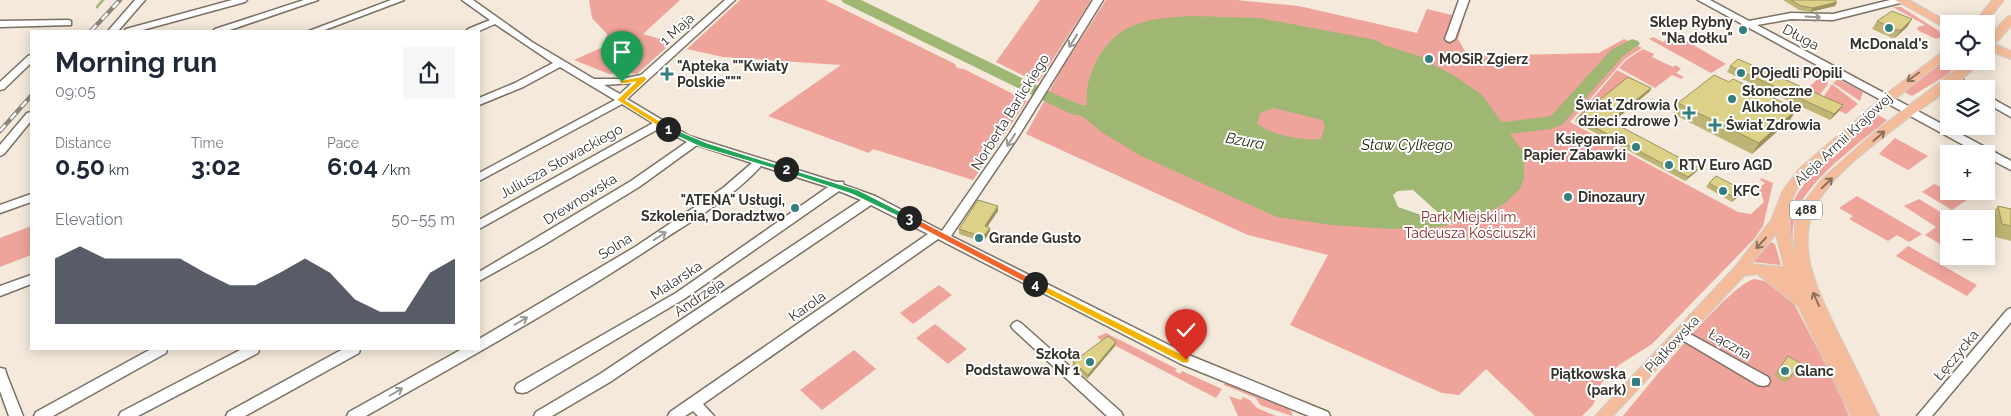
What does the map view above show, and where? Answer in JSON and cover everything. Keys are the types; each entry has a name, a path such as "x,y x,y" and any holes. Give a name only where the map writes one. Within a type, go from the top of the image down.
{"main road":[{"path":"1986,15 1998,0"},
{"path":"1904,1 1940,22"},
{"path":"1995,37 2011,19"},
{"path":"1995,49 2011,55"},
{"name":"Aleja Armii Krajowej","path":"1871,416 1800,275 1784,236 1782,214 1789,191 1798,179 1887,98 1940,57"},
{"name":"Aleja Armii Krajowej","path":"1859,416 1806,306 1800,275 1800,235 1804,216 1812,200 1840,170 1909,110 1957,79 1966,70"},
{"name":"Piątkowska","path":"1603,416 1740,271 1744,261 1771,232 1782,214"},
{"path":"1757,269 1786,286 1806,306"},
{"path":"1740,271 1757,269 1800,275"}],"street":[{"path":"114,30 140,0"},
{"path":"133,30 242,0"},
{"path":"221,30 313,0"},
{"path":"317,30 399,0"},
{"path":"468,0 496,21 560,63 659,124 694,142 839,185 871,199 1186,360 1323,416"},
{"name":"1 Maja","path":"480,176 606,111 730,0"},
{"name":"Norberta Barlickiego","path":"941,235 1040,94 1098,0"},
{"path":"1450,39 1464,0"},
{"name":"Długa","path":"1703,0 2011,166"},
{"path":"1748,24 1791,16 1832,18 1882,4 1904,1"},
{"path":"474,30 496,21"},
{"path":"0,24 68,23 61,30"},
{"path":"0,87 30,59"},
{"path":"480,102 519,85 560,63"},
{"path":"592,82 622,82 644,78"},
{"path":"1995,104 2011,114"},
{"path":"0,152 30,116"},
{"name":"Juliusza Słowackiego","path":"480,224 659,124"},
{"path":"14,136 30,130"},
{"name":"Drewnowska","path":"480,276 538,244 635,184 694,142"},
{"name":"Solna","path":"480,344 567,294 659,237 736,184 760,162"},
{"name":"Malarska","path":"522,388 680,296 839,185"},
{"path":"0,209 30,198"},
{"name":"Andrzeja","path":"541,416 605,378 871,199"},
{"name":"Karola","path":"675,416 941,235"},
{"path":"0,291 30,279"},
{"name":"Łęczycka","path":"1924,416 2011,313"},
{"path":"1017,326 1116,416"},
{"name":"Łączna","path":"1681,334 1763,381"},
{"path":"41,416 159,350"},
{"path":"126,416 251,350"},
{"path":"233,416 352,350"},
{"path":"354,416 470,350"},
{"path":"0,373 16,416"},
{"path":"694,402 707,416"}],"green space":[{"path":"589,0 680,0 643,34 663,40 668,46 637,74 626,72 609,74 574,60 603,47 607,34 592,18"},
{"path":"740,0 825,0 955,64 957,68 964,69 1027,101 973,180 873,149 869,153 768,116 841,65 723,57 687,49"},
{"path":"1040,0 1091,0 1039,81 1036,82 996,62"},
{"name":"Park Miejski im. Tadeusza Kościuszki","path":"1106,0 1237,0 1299,6 1417,33 1427,9 1464,18 1458,39 1468,56 1599,53 1624,39 1642,48 1625,59 1570,122 1738,212 1751,214 1764,202 1761,194 1749,185 1757,190 1765,183 1760,180 1761,178 1773,183 1763,226 1754,239 1652,344 1619,365 1601,384 1593,405 1582,416 1535,416 1486,369 1459,395 1442,393 1290,325 1328,255 1248,235 1026,134 1061,70"},
{"path":"1893,7 1901,7 1939,31 1940,37 1936,39 1917,30 1918,27 1925,25"},
{"path":"1678,36 1726,64 1711,73 1649,39 1653,37 1663,42 1669,38 1673,40"},
{"path":"1643,49 1654,54 1652,57 1673,67 1676,65 1681,69 1676,73 1684,77 1681,79 1672,75 1655,88 1619,68 1626,60"},
{"path":"1940,64 1940,70 1952,70 1947,75 1912,96 1904,92"},
{"path":"1805,65 1822,73 1818,77 1826,78 1828,84 1815,101 1801,94 1816,81 1814,78 1798,70"},
{"path":"1617,70 1652,89 1649,92 1626,81 1574,121"},
{"path":"1838,79 1863,92 1860,101 1833,83"},
{"path":"1832,84 1858,104 1846,114 1820,102"},
{"path":"1878,115 1887,120 1848,151 1822,176 1801,203 1793,226 1794,258 1788,226 1790,213 1800,189"},
{"path":"1895,138 1928,156 1908,170 1879,154"},
{"path":"1934,184 1940,187 1940,200 1967,200 1952,210 1922,192"},
{"path":"1857,196 1922,234 1909,242 1897,235 1888,241 1849,219 1853,216 1839,208"},
{"path":"1919,199 1940,212 1940,244 1925,235 1936,227 1904,206"},
{"path":"30,226 30,255 0,267 0,238"},
{"path":"1771,242 1775,244 1781,265 1753,262"},
{"path":"1908,246 1977,285 1967,296 1896,256"},
{"path":"1754,279 1770,282 1791,298 1834,380 1849,416 1623,416 1706,319 1741,286"},
{"path":"939,285 952,295 913,324 900,313"},
{"path":"935,324 967,349 948,364 916,338"},
{"path":"1106,333 1177,369 1175,371 1180,374 1182,371 1222,389 1216,398 1116,346 1108,339 1103,342 1097,337"},
{"path":"854,350 876,369 822,410 800,390"},
{"path":"1225,383 1286,407 1292,412 1292,416 1260,405 1256,398 1224,385"},
{"path":"1229,396 1241,400 1243,397 1250,400 1257,408 1276,416 1238,416"}],"water":[{"name":"Staw Cylkego","path":"1192,16 1259,18 1376,40 1384,45 1425,58 1424,60 1455,76 1482,95 1524,153 1524,178 1520,189 1504,204 1476,218 1438,227 1390,229 1332,225 1277,217 1141,156 1103,133 1078,113 1077,110 1087,104 1087,93 1092,70 1097,59 1111,40 1137,24 1161,18","holes":["1274,108 1322,120 1325,125 1321,139 1288,136 1257,124 1260,113"]}],"pier":[{"path":"1413,190 1453,226 1398,207 1393,195 1398,191"}],"building":[{"path":"1791,0 1835,0 1837,2 1813,8 1801,6"},
{"path":"1892,11 1912,19 1901,30 1877,21"},
{"path":"1738,59 1843,105 1834,114 1730,66"},
{"path":"1714,75 1729,82 1733,79 1797,109 1759,143 1678,103"},
{"path":"1628,77 1651,88 1610,121 1699,168 1688,177 1577,118"},
{"path":"1716,176 1743,190 1735,198 1709,183"},
{"path":"978,200 998,206 985,226 990,228 983,237 959,229"},
{"path":"1998,206 2011,209 2011,226 2002,224"},
{"name":"Szkoła Podstawowa Nr 1","path":"1108,336 1116,342 1088,375 1073,362"},
{"name":"Glanc","path":"1788,356 1800,363 1789,379 1777,372"}],"waterway":[{"path":"97,7 103,0"},
{"name":"Bzura","path":"849,0 1051,99 1077,110 1103,115"},
{"name":"Bzura","path":"1482,131 1551,123 1557,120 1617,53 1632,44"}],"railway":[{"path":"92,30 120,0"},
{"path":"0,131 30,97"}],"place":[{"name":"McDonald's","path":"1889,28"},
{"name":"Sklep Rybny \"Na dołku\"","path":"1743,30"},
{"name":"MOSiR Zgierz","path":"1429,59"},
{"name":"POjedli POpili","path":"1741,73"},
{"name":"\"Apteka \"\"Kwiaty Polskie\"\"\"","path":"667,74"},
{"name":"Słoneczne Alkohole","path":"1732,99"},
{"name":"Świat Zdrowia ( dzieci zdrowe )","path":"1689,113"},
{"name":"Świat Zdrowia","path":"1715,125"},
{"name":"Księgarnia Papier Zabawki","path":"1636,147"},
{"name":"RTV Euro AGD","path":"1669,165"},
{"name":"KFC","path":"1723,191"},
{"name":"Dinozaury","path":"1568,197"},
{"name":"\"ATENA\" Usługi, Szkolenia, Doradztwo","path":"795,208"},
{"name":"Grande Gusto","path":"979,238"},
{"name":"Szkoła Podstawowa Nr 1","path":"1090,362"},
{"name":"Glanc","path":"1785,371"},
{"name":"Piątkowska (park)","path":"1636,382"}],"route":[{"path":"622,82 644,78 620,100 685,138 839,185 855,192 1186,360"}]}
